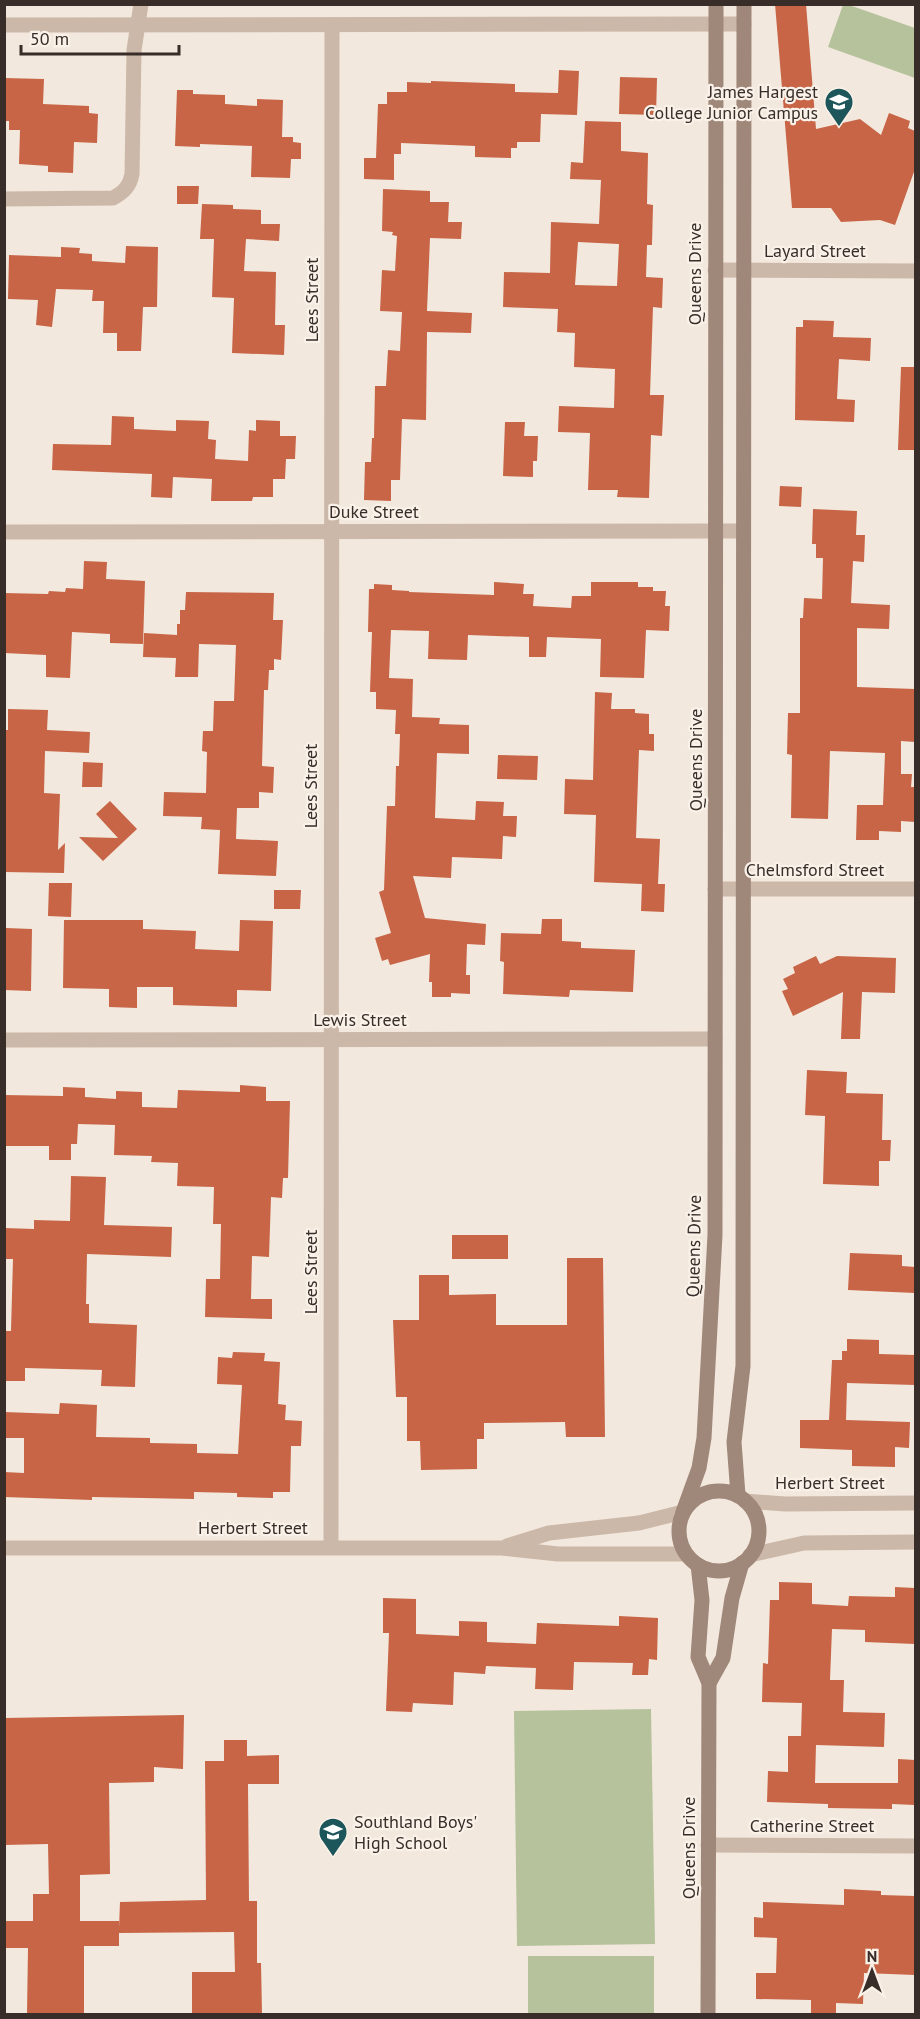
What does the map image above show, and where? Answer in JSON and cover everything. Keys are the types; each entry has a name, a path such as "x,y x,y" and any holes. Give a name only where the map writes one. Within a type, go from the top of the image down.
{"main road":[{"name":"Queens Drive","path":"683,1512 700,1463 707,1397 715,1235 716,4"},
{"path":"683,1512 679,1538 686,1554 698,1565 720,1571 732,1568 746,1559 758,1535 758,1525 755,1515 742,1498 734,1442 743,1366 744,4"},
{"name":"Herbert Street","path":"683,1512 691,1502 713,1491 726,1491 742,1498"},
{"name":"Queens Drive","path":"709,1683 723,1658 730,1606 746,1559"},
{"name":"Queens Drive","path":"698,1565 702,1600 698,1657 709,1683 708,2014"}],"street":[{"path":"4,199 113,198 127,188 132,174 134,50 141,4"},
{"path":"4,25 744,24"},
{"name":"Lees Street","path":"331,1547 332,25"},
{"name":"Layard Street","path":"715,270 915,271"},
{"name":"Duke Street","path":"4,532 743,531"},
{"name":"Chelmsford Street","path":"715,889 915,889"},
{"name":"Lewis Street","path":"4,1040 715,1039"},
{"name":"Herbert Street","path":"742,1498 785,1504 915,1503"},
{"name":"Herbert Street","path":"502,1548 549,1533 639,1523 683,1512"},
{"path":"746,1559 804,1543 915,1542"},
{"name":"Herbert Street","path":"4,1548 502,1548 558,1554 686,1554"},
{"name":"Catherine Street","path":"708,1845 915,1846"}],"green space":[{"path":"843,5 849,5 915,28 915,78 828,47"},
{"path":"651,1709 655,1944 517,1946 514,1711"},
{"path":"528,1956 654,1956 654,2014 528,2014"}],"building":[{"path":"775,4 806,4 816,129 860,119 881,135 889,113 910,121 908,128 915,131 915,169 895,225 880,220 841,222 831,208 792,208"},
{"path":"559,70 579,71 577,115 541,114 540,142 517,142 517,148 511,148 511,158 475,157 475,146 401,143 401,154 394,154 394,180 364,179 364,158 376,158 378,104 387,104 387,92 407,92 407,82 431,83 431,81 515,84 515,92 558,93"},
{"path":"620,77 657,78 656,115 619,114"},
{"path":"4,78 44,79 43,104 89,106 89,113 98,114 97,143 74,142 73,173 48,172 48,166 19,164 20,130 9,130 9,121 4,121"},
{"path":"177,90 193,90 193,94 225,95 225,104 257,106 257,99 283,100 282,137 293,137 293,142 301,143 301,159 291,159 290,178 251,177 252,146 200,144 200,147 175,146"},
{"path":"585,121 621,122 621,151 648,153 647,204 653,205 652,245 647,245 646,277 663,278 662,308 653,307 650,395 664,395 662,436 651,435 649,498 617,497 618,490 588,490 590,433 558,432 559,406 614,408 615,369 574,367 575,333 557,332 558,309 503,307 504,272 550,273 551,222 599,224 601,180 570,179 571,162 583,163","holes":["578,242 619,244 617,286 575,285"]},
{"path":"177,186 199,186 198,204 177,204"},
{"path":"383,189 430,191 430,202 449,202 448,222 462,222 461,239 430,238 427,311 472,313 471,333 427,332 426,420 402,419 400,480 391,480 391,501 364,500 365,462 371,462 372,438 374,438 375,386 386,386 388,350 400,351 402,312 380,311 382,270 395,271 397,236 392,235 393,232 382,231"},
{"path":"202,204 233,205 233,209 261,210 261,224 280,224 279,241 246,239 244,271 276,272 275,325 285,325 284,355 232,353 234,298 212,297 214,239 200,239"},
{"path":"126,246 158,247 157,307 143,307 141,351 117,351 117,333 103,333 104,301 92,301 93,290 56,289 52,327 36,325 38,300 8,299 9,255 61,257 61,247 80,248 79,253 92,254 92,261 125,263"},
{"path":"803,320 834,321 833,337 871,338 870,361 839,359 837,399 855,400 854,422 795,420 796,327 803,327"},
{"path":"901,367 915,367 915,450 898,450"},
{"path":"112,416 134,417 134,429 176,431 176,420 209,421 208,439 216,440 215,459 248,461 249,430 256,431 256,420 280,421 280,436 296,436 295,459 286,459 285,479 273,479 273,497 253,497 252,501 211,501 212,479 173,477 172,498 151,497 152,474 52,470 53,444 111,445"},
{"path":"505,422 525,422 524,436 538,436 537,461 533,461 533,477 503,476"},
{"path":"780,486 802,487 801,507 779,506"},
{"path":"813,509 857,511 856,535 865,535 864,562 853,561 851,603 890,605 889,629 857,628 857,687 915,689 915,742 901,741 901,774 912,774 911,787 915,787 915,822 901,821 901,832 879,831 879,840 856,840 857,805 883,805 885,753 830,751 828,819 791,818 792,755 787,754 788,713 800,713 800,618 803,618 804,598 822,599 823,558 816,558 816,544 812,544"},
{"path":"84,561 107,562 106,579 145,581 143,644 110,643 110,634 72,632 70,678 46,677 46,655 4,653 4,593 48,594 49,591 65,592 66,588 83,589"},
{"path":"494,582 524,584 523,594 534,594 533,606 571,608 572,596 591,596 591,582 638,582 638,587 653,587 653,591 666,591 665,606 670,606 669,631 646,630 644,678 600,677 601,639 547,637 546,657 529,657 529,637 468,635 467,660 428,659 429,631 391,630 389,678 413,679 412,717 440,718 439,724 469,725 469,754 437,753 435,818 475,820 476,801 504,802 503,816 517,816 516,837 503,836 502,859 452,857 451,878 413,876 425,918 486,924 485,945 467,944 466,975 470,975 470,994 451,993 451,997 432,997 432,982 429,982 430,954 390,965 388,959 382,961 375,938 391,933 379,892 384,890 387,806 395,806 400,734 395,734 396,710 376,709 376,692 370,692 372,632 368,632 369,589 374,589 374,584 392,585 392,590 409,592 494,595"},
{"path":"186,592 274,593 273,620 283,620 281,660 274,659 274,670 269,670 268,690 264,690 262,766 274,767 273,793 259,792 259,808 237,808 236,839 278,841 276,876 218,874 220,830 201,829 202,817 163,816 164,792 206,793 207,752 202,751 203,731 213,731 214,701 234,701 236,645 199,644 198,677 175,677 176,658 143,657 144,633 177,635 180,610 185,610"},
{"path":"595,692 612,693 611,709 635,709 635,713 649,714 649,734 654,734 654,751 639,750 636,838 660,839 658,884 665,884 664,912 641,911 642,884 594,882 596,815 564,814 565,779 593,780"},
{"path":"8,709 48,710 47,730 90,732 89,753 45,751 44,793 60,794 58,850 65,843 64,873 4,872 4,730 8,730"},
{"path":"498,755 538,756 537,780 497,779"},
{"path":"83,762 103,763 102,787 82,787"},
{"path":"110,801 137,829 103,861 79,837 118,838 96,814"},
{"path":"49,883 72,883 71,917 48,916"},
{"path":"274,890 301,890 300,909 274,909"},
{"path":"542,919 562,919 562,941 581,942 581,948 635,950 633,992 570,990 569,997 503,994 504,962 500,961 501,933 541,934"},
{"path":"64,920 143,920 143,929 196,931 195,949 239,951 240,920 273,921 271,991 237,990 237,1007 173,1005 173,987 137,987 137,1008 109,1007 109,989 63,988"},
{"path":"6,928 32,929 31,991 4,990"},
{"path":"816,956 820,964 837,956 896,958 895,993 862,992 860,1039 841,1039 843,992 793,1016 782,991 788,989 783,979 795,973 793,967"},
{"path":"807,1070 847,1072 846,1093 883,1094 882,1140 891,1140 890,1161 879,1161 879,1186 823,1184 825,1116 805,1115"},
{"path":"240,1085 266,1087 266,1101 290,1101 288,1178 283,1178 282,1198 271,1197 269,1257 252,1256 251,1299 272,1299 272,1319 205,1317 206,1279 220,1279 221,1224 213,1224 214,1187 177,1186 178,1163 151,1162 152,1156 114,1155 115,1125 78,1124 77,1144 71,1144 71,1160 49,1160 49,1146 4,1146 4,1095 63,1096 63,1087 85,1088 85,1097 116,1099 116,1091 142,1092 142,1107 177,1108 178,1090 240,1092"},
{"path":"71,1176 106,1177 104,1225 172,1227 171,1257 87,1254 86,1304 89,1304 89,1323 137,1325 135,1387 101,1386 102,1370 25,1368 25,1381 4,1381 4,1331 11,1331 13,1259 4,1259 4,1228 34,1229 34,1220 70,1221"},
{"path":"452,1235 508,1235 508,1259 452,1259"},
{"path":"850,1253 902,1255 902,1266 915,1267 915,1293 848,1290"},
{"path":"567,1258 603,1258 605,1437 566,1437 565,1422 484,1423 484,1439 477,1439 477,1469 421,1470 420,1441 407,1441 407,1397 396,1397 393,1320 419,1320 419,1275 449,1275 449,1295 496,1294 496,1325 567,1325"},
{"path":"847,1339 879,1340 879,1354 915,1355 915,1385 847,1383 846,1420 910,1422 909,1448 895,1447 895,1467 852,1466 852,1450 800,1448 800,1420 829,1420 832,1360 842,1360 842,1351 847,1351"},
{"path":"233,1352 265,1353 264,1361 280,1362 278,1404 286,1405 285,1420 302,1421 301,1446 291,1446 290,1492 273,1492 273,1498 237,1497 237,1493 194,1492 194,1499 92,1497 92,1500 4,1497 4,1472 24,1473 24,1438 4,1438 4,1412 59,1414 60,1403 97,1405 96,1437 150,1438 150,1443 197,1444 197,1453 238,1454 242,1385 217,1384 218,1357 232,1358"},
{"path":"779,1582 812,1583 812,1604 848,1606 849,1596 895,1597 895,1587 915,1588 915,1644 865,1642 865,1630 832,1629 830,1680 844,1680 843,1712 885,1713 884,1747 816,1745 815,1783 898,1783 898,1759 915,1760 915,1805 892,1804 892,1809 828,1808 828,1804 767,1802 768,1771 788,1772 788,1736 801,1736 802,1703 762,1702 763,1663 768,1664 770,1600 779,1600"},
{"path":"383,1598 416,1599 416,1634 459,1636 459,1621 487,1622 487,1642 536,1644 537,1623 619,1626 619,1616 658,1618 657,1660 649,1659 648,1675 632,1675 633,1663 574,1662 573,1690 535,1689 536,1668 486,1666 485,1674 454,1672 453,1705 413,1703 412,1712 386,1711 389,1633 383,1633"},
{"path":"184,1715 183,1769 154,1767 154,1782 109,1783 110,1874 80,1875 80,1921 119,1921 119,1928 120,1902 206,1900 205,1761 224,1761 224,1740 247,1740 247,1756 279,1755 279,1784 248,1784 249,1901 257,1901 257,1963 261,1963 262,2014 192,2014 192,1972 235,1972 234,1932 119,1933 119,1946 84,1946 84,2014 27,2014 28,1948 4,1948 4,1921 33,1921 33,1894 49,1894 48,1844 4,1845 4,1718"},
{"path":"844,1889 881,1891 881,1895 915,1896 915,1975 864,1973 863,2004 836,2003 836,2014 811,2014 811,2000 756,1999 756,1973 776,1973 777,1938 754,1937 754,1917 763,1918 763,1902 844,1905"}],"place":[{"name":"James Hargest College Junior Campus","path":"839,128"},
{"name":"Southland Boys' High School","path":"333,1858"}]}
